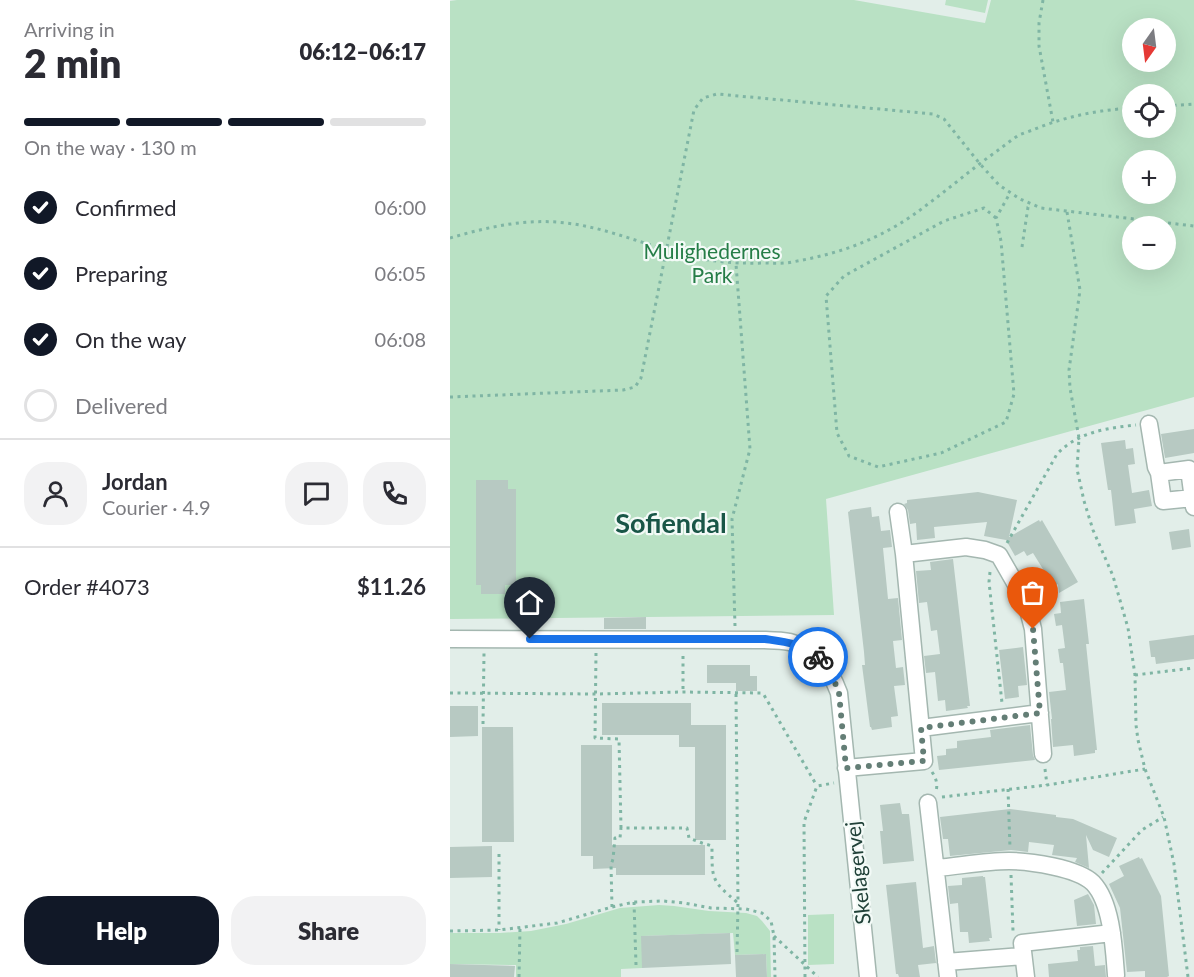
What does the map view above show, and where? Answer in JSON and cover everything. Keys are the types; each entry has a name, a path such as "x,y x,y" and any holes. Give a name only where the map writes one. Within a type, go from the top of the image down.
{"street":[{"path":"1149,424 1163,501 1193,502 1189,469 1159,473"},
{"path":"847,774 924,761 898,512"},
{"path":"904,554 966,547 999,555 1026,602 1033,629 1043,754"},
{"name":"Skelagervej","path":"450,639 765,639 792,643 821,660 832,675 839,693 868,977"},
{"path":"921,728 1040,713"},
{"path":"931,799 947,970 1023,956"},
{"path":"936,868 1010,861 1055,866 1077,873 1093,883 1108,912 1116,975"},
{"path":"1026,977 1022,943 1112,933"}],"path":[{"path":"1043,0 1039,23 1039,46 1053,122"},
{"path":"450,397 623,390 635,387 641,378 694,110 703,98 717,94 933,114 944,119 999,185 1030,204 1067,212 1194,226"},
{"path":"1176,105 1194,104"},
{"path":"450,238 480,229 522,222 565,222 605,230 702,260 736,264 789,263 854,247 890,231 927,206 1018,135 1080,114 1122,109"},
{"path":"996,218 984,208 944,221 844,276 826,296 837,433 849,456 878,467 941,453 1006,422 1014,394 1001,242 996,218 1011,193"},
{"path":"1022,247 1030,204"},
{"path":"1067,212 1080,290 1069,370 1079,438 1077,469 1084,501 1113,576 1128,628 1135,675 1136,725 1145,768 1164,817 1174,864 1188,977"},
{"path":"735,639 732,519 750,449 736,264"},
{"path":"1004,717 989,582 992,565 1014,532 1057,454 1066,444 1109,428 1149,424"},
{"path":"483,724 484,639"},
{"path":"596,639 595,738 619,739 621,828 620,838 615,838 611,865 612,907"},
{"path":"683,639 683,692"},
{"path":"1135,675 1194,668"},
{"path":"450,693 761,693 817,786"},
{"path":"736,693 738,903 736,953"},
{"path":"924,761 936,777 937,788 931,799"},
{"path":"931,799 1047,785 1145,768"},
{"path":"805,977 804,822 817,786 847,774"},
{"path":"1093,883 1142,830 1164,817"},
{"path":"621,828 687,828 689,838 712,846 712,875 718,886 738,903"},
{"path":"499,854 499,930"},
{"path":"450,931 499,930 557,924 612,907 634,903 663,901 711,908 737,908 762,913 771,921 774,936 775,977"},
{"path":"634,903 636,965"},
{"path":"519,977 520,928"},
{"path":"774,936 818,977"}],"green space":[{"name":"Mulighedernes Park","path":"854,0 985,23 991,0 1194,0 1194,397 826,499 834,615 450,619 450,1"},
{"path":"946,0 988,0 985,13 945,5"},
{"path":"659,905 757,916 770,931 771,977 767,977 766,954 735,955 733,933 642,936 642,968 621,969 621,977 516,977 516,965 450,964 450,933 531,931 566,924 620,908"},
{"path":"834,914 834,964 808,965 808,915"}],"building":[{"path":"1194,429 1194,453 1165,458 1161,434"},
{"path":"1125,440 1126,449 1133,448 1135,464 1128,465 1132,493 1149,490 1152,506 1134,509 1136,523 1115,526 1111,490 1108,490 1101,443"},
{"path":"476,480 508,480 508,489 516,489 516,585 505,585 505,594 481,594 481,585 476,585"},
{"path":"978,492 1017,500 1009,537 1042,520 1078,582 1059,593 1058,584 1047,590 1039,578 1046,574 1033,553 1027,556 1024,551 1015,556 1006,540 984,536 987,522 934,527 935,538 917,540 916,523 910,524 908,510 904,504 907,500"},
{"path":"871,507 872,517 879,516 881,531 890,530 892,547 883,548 888,599 898,598 902,640 893,641 896,668 903,667 905,685 894,686 898,716 891,717 892,727 872,730 862,665 865,665 864,652 848,512"},
{"path":"1189,529 1191,547 1172,550 1169,532"},
{"path":"953,559 970,706 946,711 945,700 938,701 935,672 926,673 924,656 940,654 937,630 931,631 927,602 919,603 916,571 931,570 930,562"},
{"path":"1084,599 1089,644 1086,644 1097,750 1095,753 1074,756 1073,745 1053,747 1049,692 1066,690 1063,663 1060,663 1058,649 1065,648 1062,625 1056,626 1054,614 1061,613 1060,602"},
{"path":"646,617 646,629 604,629 604,618"},
{"path":"1194,635 1194,659 1156,664 1155,657 1151,657 1149,641"},
{"path":"1023,647 1027,685 1018,686 1019,697 1005,699 999,650"},
{"path":"707,665 750,665 750,676 757,676 757,691 736,691 736,683 707,683"},
{"path":"602,703 691,703 691,725 726,725 726,840 695,840 695,747 679,747 679,735 602,735"},
{"path":"450,706 478,706 478,736 450,737"},
{"path":"1030,725 1035,760 939,770 937,756 946,755 946,749 957,748 957,741 991,737 990,730"},
{"path":"482,727 513,727 514,842 482,842"},
{"path":"581,745 612,745 612,845 705,845 705,875 616,875 616,868 593,869 593,856 581,856"},
{"path":"900,803 902,814 909,814 914,861 883,864 880,805"},
{"path":"1010,809 1073,819 1117,838 1109,857 1093,850 1086,835 1089,868 1075,862 1077,858 1052,855 1054,845 1029,842 1028,852 1011,850 950,856 948,839 943,839 940,817"},
{"path":"492,846 492,877 450,878 450,847"},
{"path":"1139,857 1142,858 1161,896 1169,976 1167,977 1145,977 1145,971 1127,972 1120,908 1109,884 1124,876 1119,866"},
{"path":"985,877 992,938 989,938 990,941 969,943 968,932 960,932 958,903 950,904 948,886 962,885 962,878"},
{"path":"916,882 923,948 934,946 936,963 918,965 920,977 899,977 896,974 886,885"},
{"path":"1088,894 1094,905 1096,924 1077,926 1074,900"},
{"path":"730,933 731,964 642,968 641,936"},
{"path":"1093,946 1095,966 1105,965 1106,977 1049,977 1048,964 1078,961 1077,950 1080,950 1080,947"},
{"path":"766,954 767,977 736,977 735,955"},
{"path":"450,964 515,966 514,977 450,977"}],"way so far":[{"path":"818,657 832,675 839,693 846,768 924,761 921,728 1040,713 1033,629"}],"district":[{"name":"Sofiendal","path":"671,522"}],"route":[{"path":"530,639 765,639 792,643 818,657"}]}
